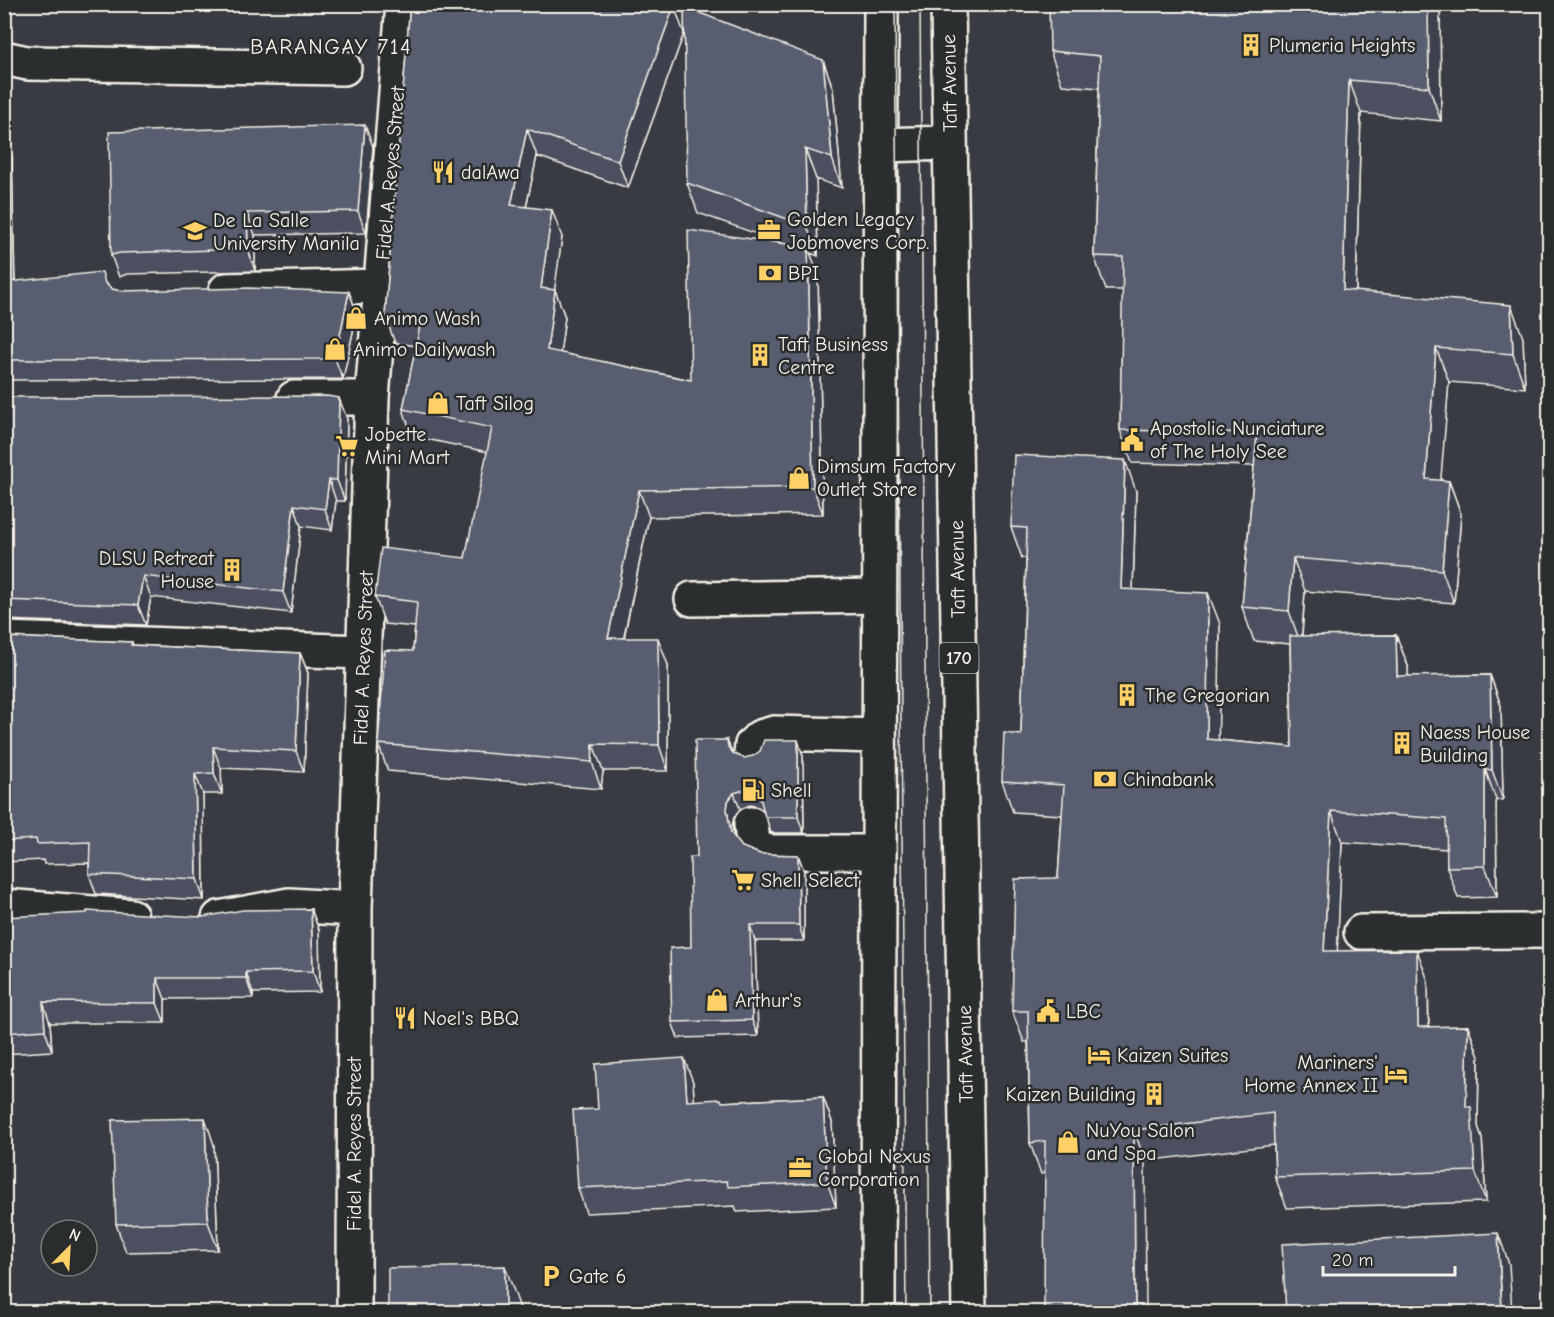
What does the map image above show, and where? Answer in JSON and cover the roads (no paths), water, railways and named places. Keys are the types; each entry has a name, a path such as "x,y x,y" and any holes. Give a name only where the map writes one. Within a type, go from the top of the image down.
{"main road":[{"name":"Fidel A. Reyes Street","path":"354,1312 355,909 372,398 403,4"},
{"path":"878,1312 880,4"},
{"name":"Taft Avenue","path":"948,4 969,1312"},
{"path":"4,58 27,63 344,68"},
{"path":"880,145 951,143"},
{"path":"199,291 381,286"},
{"path":"268,398 372,398"},
{"path":"692,600 879,596"},
{"path":"4,639 363,652"},
{"path":"751,756 752,745 760,737 774,733 878,736"},
{"path":"751,824 753,843 759,849 770,852 878,852"},
{"path":"4,906 210,919 289,905 355,909"},
{"path":"1361,932 1550,931"}],"tram line":[{"path":"895,4 906,1312"},
{"path":"920,4 930,1312"}],"place":[{"name":"Plumeria Heights","path":"1251,45"},
{"name":"dalAwa","path":"443,172"},
{"name":"Golden Legacy Jobmovers Corp.","path":"769,230"},
{"name":"De La Salle University Manila","path":"195,231"},
{"name":"BPI","path":"770,273"},
{"name":"Animo Wash","path":"356,318"},
{"name":"Animo Dailywash","path":"335,349"},
{"name":"Taft Business Centre","path":"760,355"},
{"name":"Taft Silog","path":"438,403"},
{"name":"Apostolic Nunciature of The Holy See","path":"1132,440"},
{"name":"Jobette Mini Mart","path":"347,446"},
{"name":"Dimsum Factory Outlet Store","path":"799,478"},
{"name":"DLSU Retreat House","path":"232,570"},
{"name":"The Gregorian","path":"1127,695"},
{"name":"Naess House Building","path":"1402,743"},
{"name":"Chinabank","path":"1105,779"},
{"name":"Shell","path":"753,790"},
{"name":"Shell Select","path":"743,880"},
{"name":"Arthur's","path":"717,1000"},
{"name":"LBC","path":"1048,1011"},
{"name":"Noel's BBQ","path":"405,1018"},
{"name":"Kaizen Suites","path":"1099,1055"},
{"name":"Mariners' Home Annex II","path":"1396,1074"},
{"name":"Kaizen Building","path":"1154,1094"},
{"name":"NuYou Salon and Spa","path":"1068,1142"},
{"name":"Global Nexus Corporation","path":"800,1168"},
{"name":"Gate 6","path":"551,1276"}],"district":[{"name":"BARANGAY 714","path":"331,46"}]}
